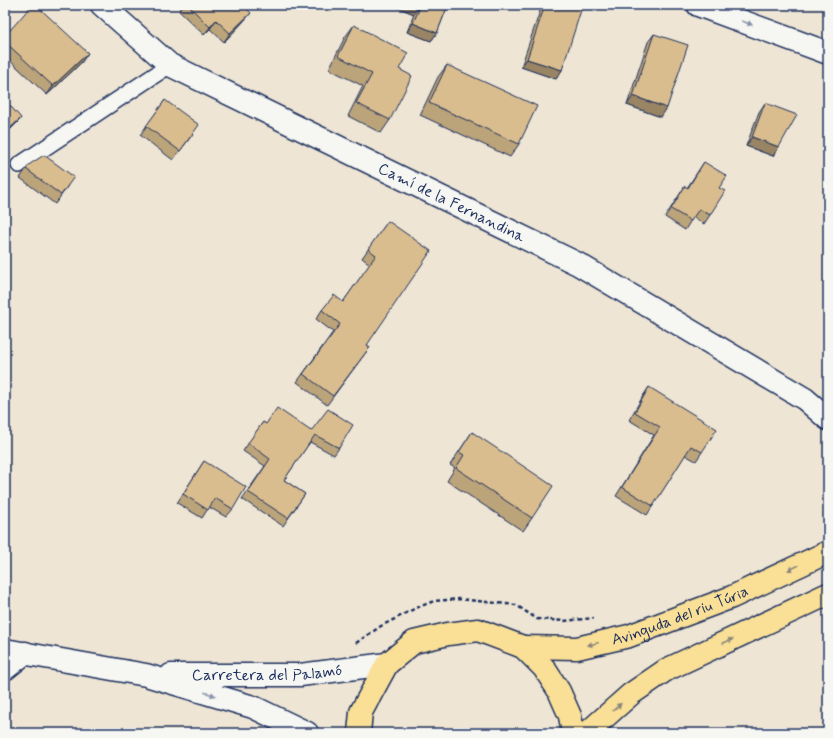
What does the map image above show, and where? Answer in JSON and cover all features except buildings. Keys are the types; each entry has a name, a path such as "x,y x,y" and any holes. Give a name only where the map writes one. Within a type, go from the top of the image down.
{"main road":[{"name":"Avinguda del riu Túria","path":"523,647 577,648 629,636 732,597 828,552"},
{"path":"587,733 631,694 666,670 828,594"},
{"path":"359,733 361,712 387,664 414,642 448,634 478,630 523,647 544,668 559,691 570,716 573,733"}],"street":[{"name":"Camí de la Fernandina","path":"102,5 170,65 578,264 805,399"},
{"path":"698,5 828,53"},
{"path":"805,399 828,419"},
{"path":"805,399 828,433"},
{"path":"5,669 15,652"},
{"name":"Carretera del Palamó","path":"15,652 146,675 253,707 307,733"},
{"name":"Carretera del Palamó","path":"146,675 300,675 387,664"}],"lane":[{"path":"19,165 170,65"}]}
